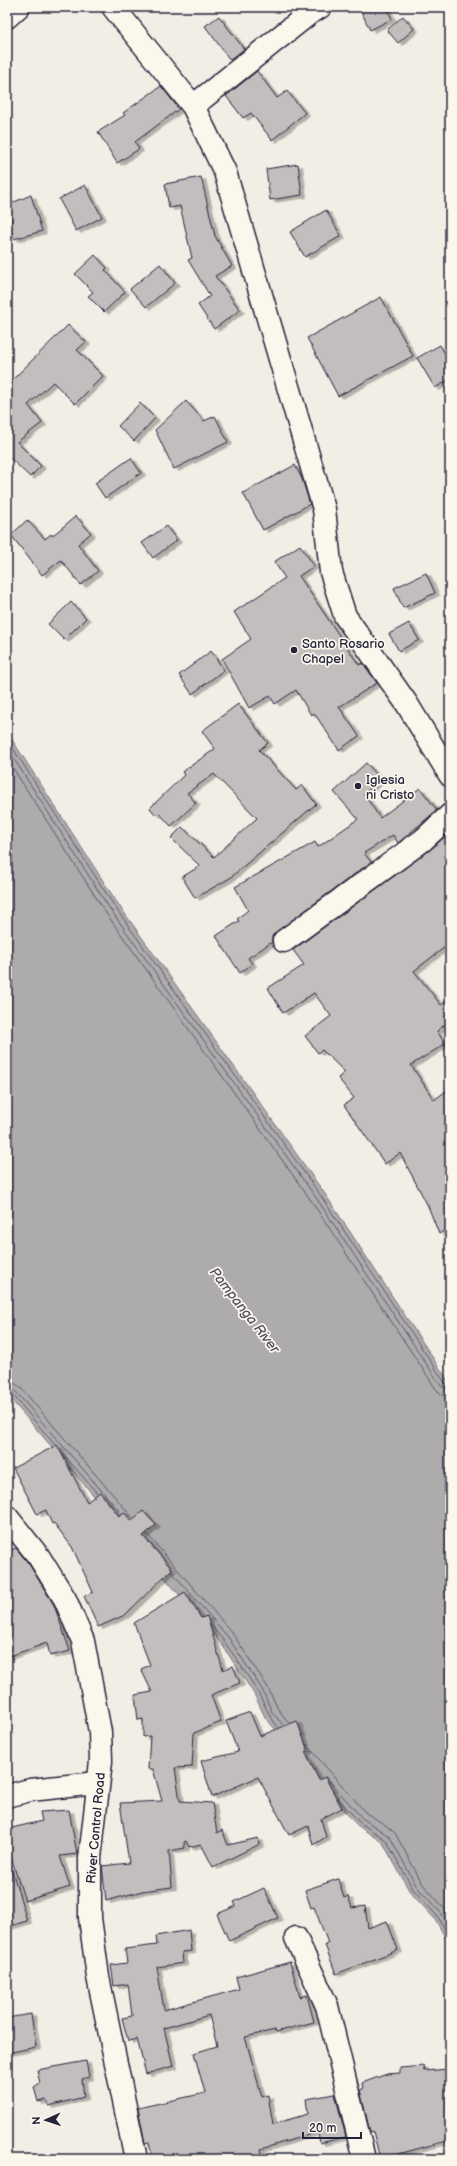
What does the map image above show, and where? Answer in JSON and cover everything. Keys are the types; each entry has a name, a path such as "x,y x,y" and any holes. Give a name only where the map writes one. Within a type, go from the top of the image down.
{"main road":[{"path":"7,17 18,7"},
{"path":"113,7 193,106 211,141 227,180 324,508 331,572 345,616 407,704 450,775"},
{"path":"193,106 310,13 320,7"},
{"path":"284,941 423,840 450,815"},
{"name":"River Control Road","path":"7,1517 39,1557 65,1599 83,1641 100,1732 101,1761 97,1783 90,1858 90,1918 98,1977 136,2159"},
{"path":"7,1796 30,1790 97,1783"},
{"path":"296,1938 326,2006 364,2159"}],"water":[{"name":"Pampanga River","path":"7,732 118,904 325,1194 450,1384 450,1954 445,1937 435,1919 410,1892 383,1843 357,1825 324,1788 265,1717 254,1694 221,1643 7,1395"}],"building":[{"path":"359,7 386,7 392,19 370,30"},
{"path":"219,16 244,49 230,60 205,26"},
{"path":"403,16 414,29 398,43 387,30"},
{"path":"257,71 277,98 287,91 305,113 272,140 251,113 243,118 226,96"},
{"path":"161,86 179,109 135,142 139,149 117,163 98,132 125,115 123,113"},
{"path":"298,164 302,195 270,200 266,169"},
{"path":"201,177 215,236 232,266 215,276 240,310 214,329 198,305 210,296 188,260 192,258 180,206 169,208 165,184"},
{"path":"85,185 102,217 76,231 59,199"},
{"path":"31,195 42,231 14,239 9,224 12,223 7,205"},
{"path":"326,210 341,236 305,257 290,232"},
{"path":"95,255 107,268 105,270 125,292 104,312 88,296 93,292 75,274"},
{"path":"160,264 175,283 146,307 130,289"},
{"path":"381,297 413,356 338,396 307,338"},
{"path":"68,325 86,342 77,350 103,376 75,404 53,382 28,405 42,423 17,442 41,466 30,477 7,455 7,385"},
{"path":"440,345 450,362 450,379 435,388 417,358"},
{"path":"186,401 204,421 215,416 228,442 174,469 155,430"},
{"path":"140,403 155,418 134,441 118,426"},
{"path":"131,458 141,473 105,498 95,483"},
{"path":"295,465 302,479 310,504 263,530 243,493"},
{"path":"76,516 91,533 78,544 98,571 81,585 61,560 42,575 11,535 27,520 45,539 51,534 52,536"},
{"path":"166,526 177,540 153,558 142,543"},
{"path":"300,545 314,566 299,576 359,665 363,663 377,683 339,707 359,736 339,750 314,713 311,715 296,690 275,704 270,696 249,708 222,659 251,639 234,612 285,578 274,562"},
{"path":"426,573 435,593 403,608 394,588"},
{"path":"71,602 86,618 64,640 48,624"},
{"path":"409,623 419,640 399,651 389,634"},
{"path":"211,651 224,670 192,694 179,675"},
{"path":"238,704 268,743 259,750 296,790 302,785 316,804 230,878 195,898 182,877 200,866 171,838 182,827 214,857 257,818 214,774 187,793 196,803 171,826 159,813 156,815 150,808 184,775 182,772 215,749 202,731"},
{"path":"366,763 381,779 364,794 380,818 420,788 437,810 398,843 393,835 364,853 371,862 277,931 272,936 272,942 248,958 252,964 240,973 216,936 239,921 237,919 248,910 235,887 315,842 318,847 358,819 334,792"},
{"path":"450,832 450,943 414,971 441,1005 450,998 450,1020 437,1031 445,1044 411,1065 434,1100 450,1088 450,1227 439,1234 428,1206 400,1153 385,1164 344,1105 354,1098 338,1078 345,1072 322,1050 318,1053 305,1036 331,1016 314,993 283,1013 268,988 304,965 293,950 430,850"},
{"path":"57,1445 87,1502 100,1492 119,1516 124,1512 131,1521 143,1511 156,1525 143,1536 172,1569 125,1615 98,1627 84,1596 93,1592 72,1547 54,1523 52,1524 46,1510 37,1514 13,1468"},
{"path":"16,1548 29,1564 54,1605 70,1651 50,1656 47,1643 7,1657 7,1552"},
{"path":"185,1592 201,1618 207,1616 223,1670 233,1666 240,1683 211,1695 221,1722 194,1733 192,1767 175,1768 180,1801 212,1803 217,1833 222,1830 228,1845 258,1838 260,1844 213,1867 201,1844 189,1847 186,1841 184,1842 185,1848 169,1851 172,1887 142,1891 106,1901 102,1866 129,1863 120,1803 162,1801 153,1769 148,1769 150,1736 143,1737 143,1719 138,1720 135,1695 152,1692 141,1669 150,1665 134,1623"},
{"path":"250,1712 260,1736 297,1721 308,1751 305,1752 319,1780 325,1777 342,1808 321,1819 326,1837 313,1845 308,1826 289,1835 258,1777 212,1797 201,1761 238,1752 226,1721"},
{"path":"69,1810 77,1854 60,1856 70,1887 25,1901 11,1857 7,1858 7,1829 42,1821 40,1812"},
{"path":"11,1867 27,1921 7,1927 7,1868"},
{"path":"338,1879 344,1898 348,1896 352,1908 365,1906 368,1928 387,1921 398,1950 336,1974 325,1945 328,1943 314,1907 311,1908 305,1890"},
{"path":"264,1888 278,1918 229,1941 217,1914 236,1906 234,1902"},
{"path":"189,1930 191,1951 182,1952 183,1963 157,1967 164,2010 239,1989 236,1977 290,1962 300,1997 307,1995 314,2022 276,2032 275,2030 245,2037 262,2097 268,2095 273,2124 308,2114 306,2099 335,2094 346,2137 320,2143 318,2132 261,2149 263,2159 152,2159 149,2142 145,2143 138,2108 205,2093 194,2053 217,2046 209,2015 164,2028 173,2066 146,2074 137,2039 128,2041 122,2018 132,2016 128,1984 114,1986 111,1965 127,1963 125,1949 157,1945 156,1936"},
{"path":"31,2014 36,2047 7,2053 7,2018"},
{"path":"86,2061 89,2077 82,2079 84,2097 49,2106 46,2100 38,2102 34,2087 40,2083 37,2070"},
{"path":"423,2066 424,2071 449,2069 450,2140 380,2159 373,2131 370,2132 360,2090 363,2089 362,2083 387,2074 400,2073 400,2068"}],"place":[{"name":"Santo Rosario Chapel","path":"294,650"},
{"name":"Iglesia ni Cristo","path":"358,786"}]}
